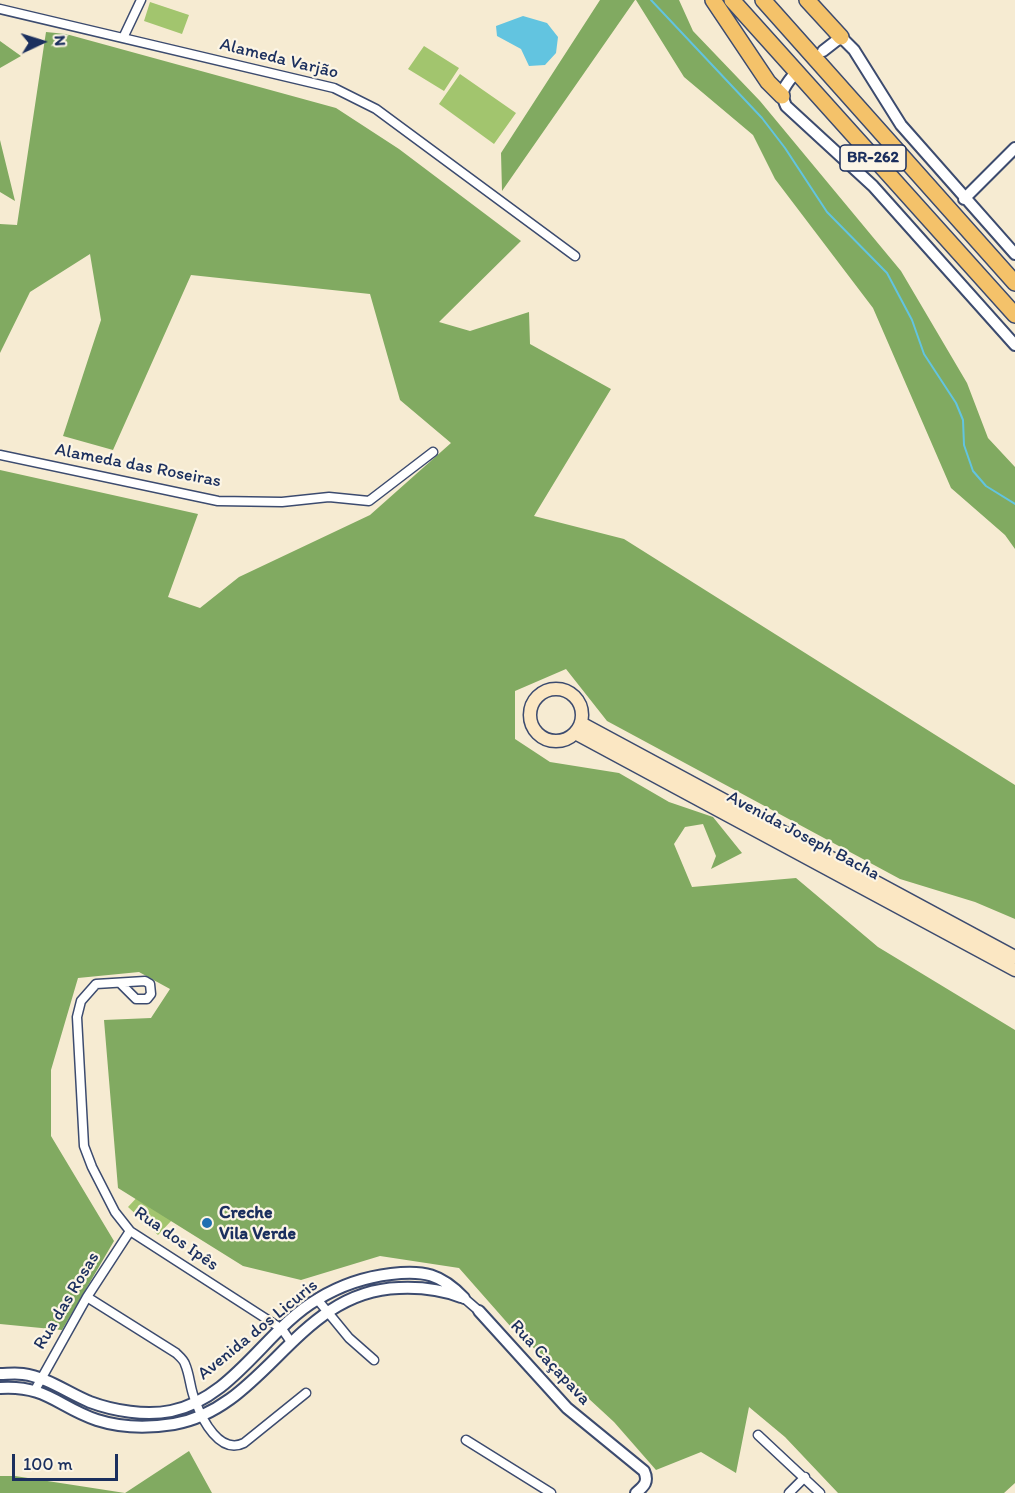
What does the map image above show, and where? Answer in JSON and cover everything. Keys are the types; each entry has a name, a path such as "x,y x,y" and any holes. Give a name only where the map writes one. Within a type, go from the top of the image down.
{"highway":[{"path":"713,0 768,82 782,96"},
{"name":"BR-262","path":"732,0 1015,315"},
{"name":"BR-262","path":"763,0 1015,283"},
{"path":"807,0 841,37"}],"main road":[{"path":"562,689 576,698 581,706 578,728 560,741 544,739 537,733 530,718 533,702 546,691 562,689"},
{"name":"Avenida Joseph Bacha","path":"578,728 1015,957"},
{"name":"Avenida Joseph Bacha","path":"578,728 1015,970"}],"street":[{"path":"123,38 141,0"},
{"name":"Alameda Varjão","path":"0,9 334,88 376,109 574,256"},
{"path":"823,51 841,37 854,50 901,125 1015,254"},
{"path":"782,96 783,88 792,77"},
{"name":"BR-262","path":"782,96 786,106 873,186 1015,345"},
{"path":"964,199 1015,148"},
{"name":"Alameda das Roseiras","path":"0,455 218,501 282,502 329,497 369,501 433,452"},
{"name":"Rua dos Ipês","path":"121,984 103,982 91,987 81,1001 77,1017 84,1146 92,1167 115,1212 130,1231 282,1329 291,1342"},
{"name":"Rua das Rosas","path":"34,1390 87,1297 130,1231"},
{"name":"Avenida dos Licuris","path":"0,1374 23,1374 40,1378 91,1402 123,1410 148,1413 172,1411 195,1401 225,1383 317,1299 366,1277 405,1272 432,1275 448,1281 479,1311"},
{"name":"Avenida dos Licuris","path":"0,1388 34,1390 95,1420 127,1427 176,1424 203,1414 238,1393 327,1311 375,1290 422,1287 445,1291 464,1298"},
{"path":"87,1297 176,1353 185,1362 195,1401 219,1441 235,1447 260,1432 306,1393"},
{"path":"317,1299 349,1338 374,1360"},
{"name":"Rua Caçapava","path":"479,1311 567,1408 644,1471 647,1478 645,1485 636,1493"},
{"path":"758,1435 820,1493"},
{"path":"466,1440 551,1493"},
{"path":"789,1493 805,1478"}],"green space":[{"path":"600,0 635,0 502,191 501,153"},
{"path":"636,0 679,0 693,31 760,101 901,271 967,383 988,438 1015,467 1015,549 1005,535 951,488 873,308 775,179 753,135 684,77"},
{"path":"150,2 189,15 182,34 144,21"},
{"path":"46,32 66,34 336,108 399,149 521,241 439,322 470,331 529,312 530,344 611,389 534,516 624,539 1015,785 1015,919 975,902 900,879 607,721 566,669 515,691 515,739 550,762 619,773 669,802 713,817 742,853 711,869 716,856 703,824 685,827 674,844 692,887 796,878 878,947 1015,1030 1015,1483 1004,1493 838,1493 785,1437 749,1407 736,1473 701,1452 656,1470 614,1422 511,1327 459,1268 380,1256 301,1280 243,1266 118,1188 104,1020 151,1018 170,989 139,972 78,978 51,1070 51,1136 114,1241 62,1330 0,1324 0,470 198,514 168,597 200,608 239,577 370,515 451,443 400,400 370,294 191,275 113,450 63,436 101,320 90,254 30,292 0,353 0,224 17,225"},
{"path":"0,41 21,56 0,68"},
{"path":"424,46 459,68 444,91 408,69"},
{"path":"460,74 516,113 494,144 439,104"},
{"path":"0,140 15,201 0,192"},
{"path":"170,1162 200,1190 158,1235 128,1207"},
{"path":"189,1451 212,1493 125,1493"},
{"path":"0,1476 15,1476 125,1493 0,1493"}],"water":[{"path":"523,16 547,23 558,37 556,53 545,65 529,66 521,49 497,36 496,26"}],"waterway":[{"path":"651,0 762,118 785,148 827,212 887,273 912,320 924,354 956,403 963,420 964,445 973,471 986,486 1015,504"}],"place":[{"name":"Creche Vila Verde","path":"207,1223"}]}
